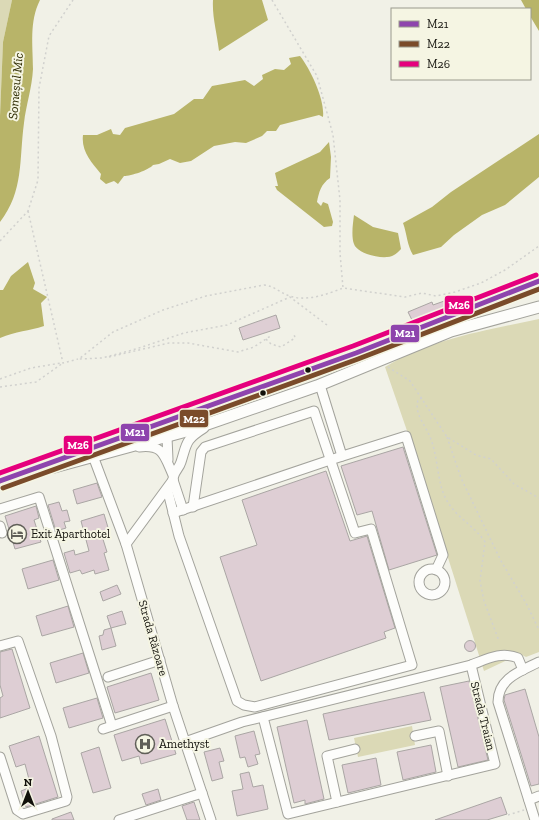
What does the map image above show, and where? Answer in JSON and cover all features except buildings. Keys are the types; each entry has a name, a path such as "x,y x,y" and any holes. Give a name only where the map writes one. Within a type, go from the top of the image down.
{"main road":[{"path":"0,481 54,460 369,348 466,311 538,281"},
{"path":"0,481 172,436 320,385 451,330 539,307"}],"street":[{"path":"320,385 342,456"},
{"path":"173,477 168,492 179,536 237,701 244,705 256,707 412,665 371,529 355,533 314,411 205,446 201,452 193,507"},
{"path":"126,544 173,477 181,463 182,451 194,435 215,422"},
{"path":"172,436 182,451"},
{"path":"168,464 172,436"},
{"path":"173,513 406,436 443,555 436,570"},
{"path":"125,448 145,446 160,449 173,477 183,510"},
{"name":"Strada Răzoare","path":"94,456 126,544 173,706 211,820"},
{"path":"0,509 39,497 108,727 173,706"},
{"path":"0,646 18,641 51,736 67,797 66,801 23,814 17,810 0,756"},
{"path":"471,665 498,655 509,654 518,658 523,670"},
{"path":"108,677 160,660"},
{"path":"535,820 498,702 498,693 501,686 511,676 539,662"},
{"name":"Strada Traian","path":"185,742 242,722 471,665 495,764 288,814 263,717"},
{"path":"415,736 439,731 448,776"},
{"path":"337,802 327,756 355,749"},
{"path":"119,820 202,792"},
{"path":"530,803 539,796"}],"path":[{"path":"0,241 28,211 38,180 39,88 49,36 73,0"},
{"path":"272,0 317,76 333,135 340,200 340,253 343,288"},
{"path":"28,211 63,363"},
{"path":"103,358 184,333 227,325 290,297 318,297 343,288 405,297 422,293 436,296 455,292 481,283 505,270 539,246"},
{"path":"79,359 113,332 163,310 206,296 264,285 271,286 290,297 327,325"},
{"path":"266,339 271,344 281,347 295,338 294,334"},
{"path":"0,379 31,368 79,359 116,357 169,343 188,343 238,352 254,347 272,335"},
{"path":"0,387 36,382 63,363"},
{"path":"383,364 410,381 447,437 461,478 501,561 527,605 539,630"},
{"path":"422,398 418,400 416,408 430,437 445,499 459,518 480,534 485,542 480,581 484,601 499,641"},
{"path":"447,437 476,455 491,459 514,484 539,498"},
{"path":"508,815 530,803"}],"shaded area":[{"path":"0,0 12,0 3,42 0,116"},
{"path":"539,319 539,652 526,657 520,654 484,671 415,454 385,367 402,357 440,342"},
{"path":"412,726 415,745 358,757 354,738"}],"water":[{"name":"Someșul Mic","path":"12,0 40,0 33,25 33,69 24,123 17,187 8,210 0,222 0,116 3,42"},
{"path":"213,0 262,0 268,20 219,51 214,19"},
{"path":"521,0 539,0 539,31 531,18 531,8 525,8"},
{"path":"300,56 309,69 320,94 323,117 319,115 280,125 276,131 267,131 262,136 246,143 235,142 214,146 191,161 180,163 170,159 153,165 140,172 124,176 118,184 114,181 106,184 100,179 101,174 90,161 85,151 83,135 97,135 111,129 113,134 120,135 125,128 174,114 194,99 203,99 212,86 245,80 254,86 263,79 262,75 275,69 284,70 291,64 289,58"},
{"path":"539,134 539,177 505,205 482,215 454,235 441,247 413,255 409,247 403,223 432,207 451,192"},
{"path":"329,142 331,157 330,178 321,188 317,202 321,206 323,202 328,204 333,222 332,226 324,227 277,190 275,186 278,186 275,173 320,152"},
{"path":"354,215 373,227 398,233 401,249 390,257 372,256 360,251 356,248 353,241 352,230"},
{"path":"28,262 35,283 33,289 47,297 41,303 44,326 0,338 0,290 3,290 11,276"}],"transit line":[{"name":"M26","path":"0,473 353,346 536,275"},
{"name":"M21","path":"0,481 356,353 539,281"},
{"name":"M22","path":"3,488 358,359 539,289"}],"place":[{"name":"Exit Aparthotel","path":"17,534"},
{"name":"Amethyst","path":"145,744"}]}
